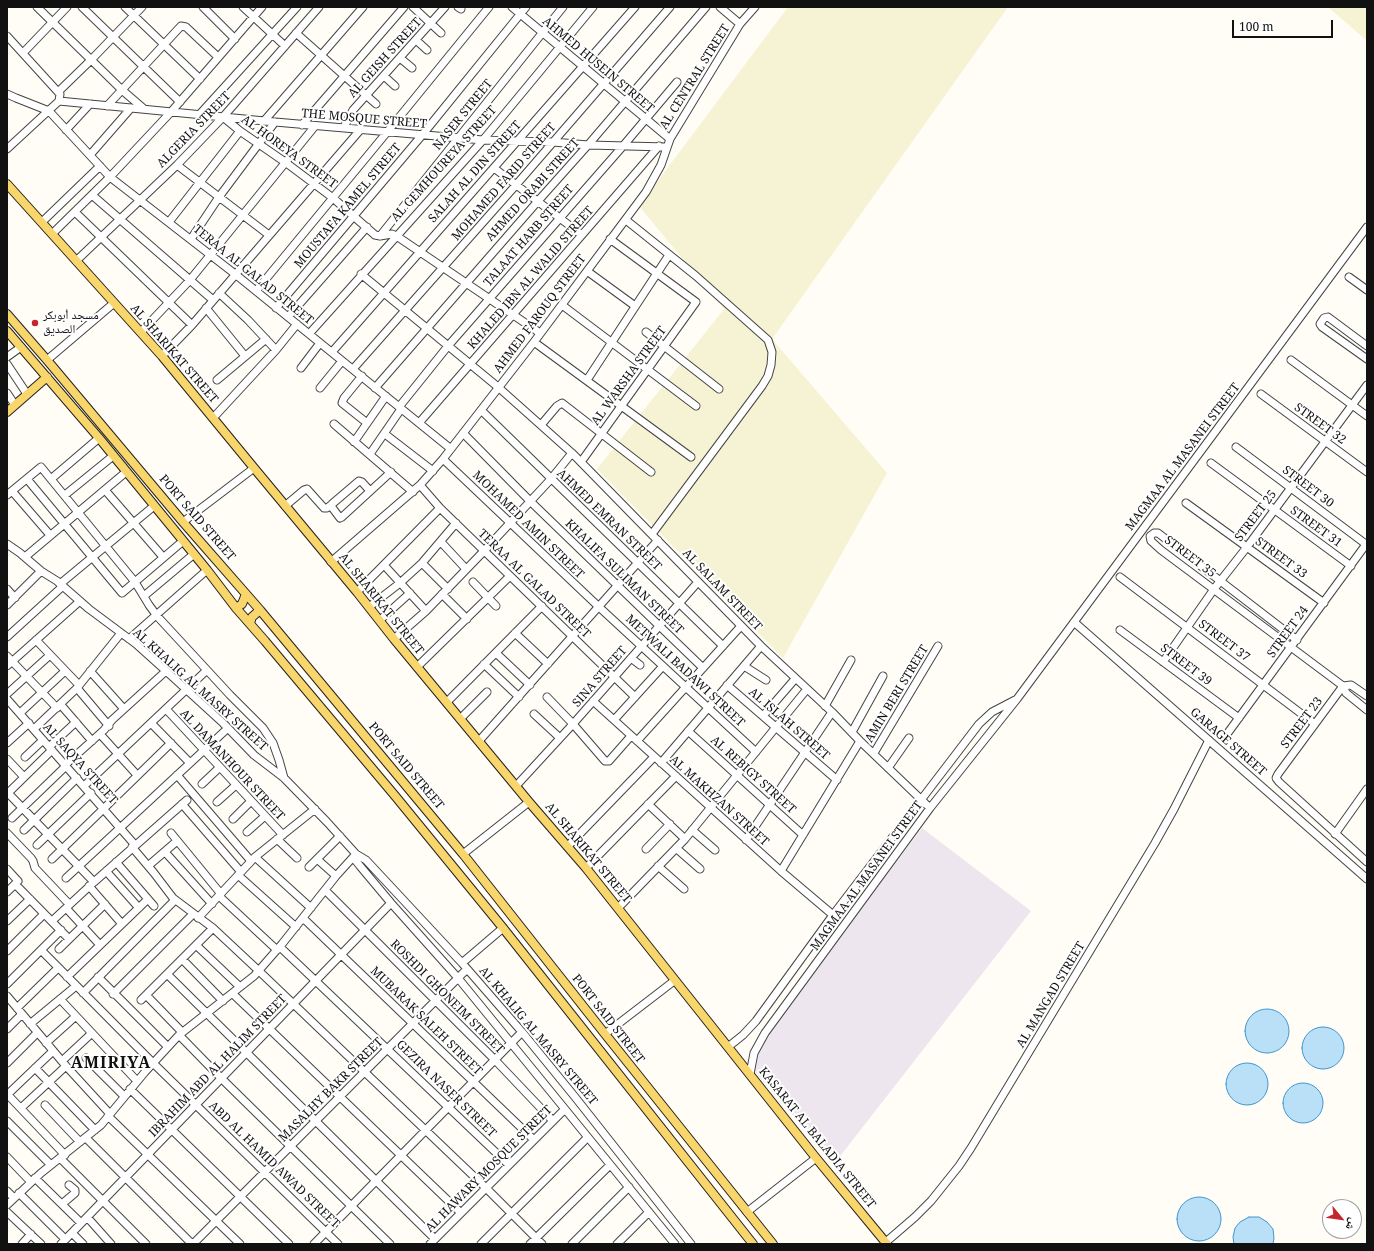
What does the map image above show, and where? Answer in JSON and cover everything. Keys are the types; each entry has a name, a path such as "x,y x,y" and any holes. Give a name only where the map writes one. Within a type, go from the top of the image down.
{"main road":[{"name":"AL SHARIKAT STREET","path":"7,184 162,356 460,719 529,802 568,846 728,1047"},
{"name":"PORT SAID STREET","path":"7,314 48,360 183,522 260,610 464,854 604,1034 773,1244"},
{"name":"PORT SAID STREET","path":"9,336 21,347 99,438 207,570 236,608 396,797 503,928 753,1244"},
{"path":"7,412 47,377"},
{"path":"236,608 244,600 246,594"},
{"path":"250,623 252,617 260,610"},
{"name":"KASARAT AL BALADIA STREET","path":"728,1047 816,1158 887,1243"}],"street":[{"path":"37,7 122,90 145,110"},
{"path":"24,53 67,7"},
{"path":"82,7 180,102"},
{"path":"125,7 200,79"},
{"path":"58,92 142,7"},
{"path":"203,7 235,38"},
{"path":"243,7 285,46"},
{"path":"52,234 92,195 171,112 262,7"},
{"path":"199,115 297,7"},
{"name":"ALGERIA STREET","path":"76,261 177,165 223,117 319,7"},
{"path":"264,121 363,7"},
{"path":"302,124 404,7"},
{"path":"414,7 441,33"},
{"name":"AL GEISH STREET","path":"344,127 353,110 445,7"},
{"path":"256,291 489,7"},
{"name":"AHMED HUSEIN STREET","path":"512,7 645,119 669,143"},
{"name":"MOUSTAFA KAMEL STREET","path":"276,308 423,134 526,7"},
{"name":"NASER STREET","path":"380,236 563,7"},
{"name":"AL GEMHOUREYA STREET","path":"308,334 483,140 593,7"},
{"name":"SALAH AL DIN STREET","path":"332,352 383,292 635,7"},
{"name":"MOHAMED FARID STREET","path":"353,369 516,185 670,7"},
{"name":"AHMED ORABI STREET","path":"375,388 588,145 624,101 706,7"},
{"path":"720,7 740,24"},
{"name":"AL CENTRAL STREET","path":"669,143 740,24 755,7"},
{"path":"107,106 181,26 186,27 218,58"},
{"path":"296,33 376,104"},
{"path":"7,36 60,94 59,101 7,149"},
{"path":"416,40 427,50"},
{"path":"400,58 412,68"},
{"path":"384,76 395,86"},
{"name":"TALAAT HARB STREET","path":"370,454 400,408 448,346 677,82"},
{"path":"8,96 49,111"},
{"name":"THE MOSQUE STREET","path":"59,101 315,126 344,127 483,140 623,146 659,146 669,143"},
{"path":"66,130 90,104"},
{"path":"90,155 131,108"},
{"name":"TERAA AL GALAD STREET","path":"49,111 110,176 235,274 451,449"},
{"name":"AL HOREYA STREET","path":"223,117 240,131 314,183 376,235 380,236"},
{"path":"191,239 275,122"},
{"path":"141,332 190,280 315,126"},
{"path":"162,356 192,324 361,129"},
{"path":"169,222 240,131"},
{"name":"AHMED FAROUQ STREET","path":"332,562 413,492 443,459 626,220 651,183 661,165 669,143"},
{"name":"KHALED IBN AL WALID STREET","path":"420,423 659,146"},
{"path":"177,165 269,235"},
{"path":"42,222 100,166"},
{"path":"494,168 582,235"},
{"path":"92,195 213,300"},
{"path":"75,212 192,324"},
{"path":"626,220 696,276 768,340 772,352 768,376 762,386 652,534"},
{"path":"288,317 367,227"},
{"name":"MAGMAA AL MASANEI STREET","path":"750,1074 752,1060 760,1039 930,808 1016,699 1074,622 1367,227"},
{"path":"380,236 389,234 396,236 467,282 540,333"},
{"path":"610,239 657,273"},
{"path":"586,380 669,254"},
{"path":"587,271 635,306"},
{"name":"AL WARSHA STREET","path":"581,462 695,304 695,301 657,273"},
{"name":"AL SALAM STREET","path":"361,274 498,387 572,453 761,646 832,712 930,808"},
{"path":"1349,277 1367,290"},
{"path":"218,293 248,320 276,350"},
{"path":"48,360 114,302"},
{"path":"562,305 696,406"},
{"path":"206,308 245,356"},
{"path":"1367,346 1328,317 1324,318 1320,324 1367,360"},
{"path":"213,418 276,350 297,324"},
{"path":"646,332 719,389"},
{"path":"217,380 266,339"},
{"path":"534,342 691,458"},
{"path":"301,368 320,343"},
{"path":"7,356 21,347"},
{"path":"320,388 342,360"},
{"path":"1291,360 1367,416"},
{"path":"7,364 27,394"},
{"path":"362,376 342,402 367,423"},
{"name":"STREET 25","path":"1163,662 1214,589 1367,385"},
{"path":"7,393 15,405"},
{"name":"STREET 32","path":"1261,394 1367,472"},
{"path":"354,442 386,396"},
{"path":"541,425 557,406 562,404 602,433 651,472"},
{"name":"AHMED EMRAN STREET","path":"481,410 723,646"},
{"path":"334,424 413,492"},
{"name":"KHALIFA SULIMAN STREET","path":"463,433 530,502 703,668"},
{"path":"384,434 433,471"},
{"path":"50,535 8,494 41,468 51,479 99,438"},
{"name":"STREET 30","path":"1236,447 1367,544"},
{"path":"394,639 448,589 551,479 572,453"},
{"path":"64,495 113,456"},
{"name":"MOHAMED AMIN STREET","path":"443,459 599,607"},
{"name":"STREET 31","path":"1211,463 1351,566"},
{"path":"183,522 254,468"},
{"path":"25,557 126,472"},
{"path":"331,505 341,518 390,472"},
{"path":"27,479 122,593 182,541"},
{"name":"AL KHALIG AL MASRY STREET","path":"51,479 135,582 157,616 262,728 273,743 284,778"},
{"path":"285,506 307,489 324,508 331,505 359,481 362,482 370,491"},
{"name":"TERAA AL GALAD STREET","path":"420,485 440,508 635,697"},
{"path":"105,490 164,557"},
{"name":"STREET 33","path":"1186,503 1324,603"},
{"path":"7,637 92,557 154,506"},
{"path":"357,592 440,508"},
{"path":"369,607 400,583 422,563 456,523"},
{"name":"STREET 35","path":"1297,640 1158,533 1156,532 1152,534 1150,538 1154,543 1343,686"},
{"path":"479,741 658,540"},
{"path":"441,542 466,569"},
{"name":"AL KHALIG AL MASRY STREET","path":"7,544 41,571 62,585 166,670 228,728 254,755 284,778 356,854 366,860 465,966 522,1032 691,1244"},
{"name":"STREET 24","path":"1227,734 1367,544"},
{"path":"144,596 194,554"},
{"path":"422,563 448,589"},
{"path":"384,565 426,611"},
{"path":"129,639 157,616 207,570"},
{"path":"7,605 41,571"},
{"path":"417,667 510,576"},
{"name":"STREET 37","path":"1120,577 1315,724"},
{"path":"473,582 496,606"},
{"name":"SINA STREET","path":"516,786 573,724 698,582"},
{"path":"7,589 15,598"},
{"path":"380,620 410,593"},
{"path":"442,594 467,619"},
{"path":"80,601 36,640 9,661 42,693 76,722 92,741"},
{"path":"447,702 542,606"},
{"name":"METWALI BADAWI STREET","path":"599,607 756,752"},
{"name":"GARAGE STREET","path":"1074,622 1367,879"},
{"path":"547,697 607,762 634,739 686,687 741,626"},
{"name":"STREET 39","path":"1120,630 1239,718"},
{"path":"34,730 78,687 121,632"},
{"path":"515,633 548,664"},
{"path":"36,640 65,671 109,726"},
{"path":"661,763 761,646"},
{"name":"AMIN BERI STREET","path":"874,753 938,646"},
{"path":"496,653 530,685"},
{"path":"7,694 50,655"},
{"path":"631,658 640,665"},
{"path":"825,706 851,660"},
{"path":"484,664 519,697"},
{"path":"614,720 663,666"},
{"path":"744,666 766,680"},
{"path":"12,818 65,766 109,726 112,720 166,670"},
{"path":"84,786 207,670"},
{"path":"20,713 65,671"},
{"path":"90,671 124,709"},
{"path":"852,732 883,676"},
{"path":"763,716 795,679"},
{"name":"AL ISLAH STREET","path":"727,685 837,780"},
{"path":"1367,696 1351,685 1343,686 1346,693 1367,710"},
{"name":"STREET 23","path":"1336,834 1276,778 1343,686"},
{"path":"618,908 692,830 807,689"},
{"path":"460,719 487,692"},
{"name":"MAGMAA AL MASANEI STREET","path":"728,1047 743,1035 756,1021 833,915 979,724 992,712 1016,699"},
{"name":"AL MAKHZAN STREET","path":"593,701 781,872 833,915"},
{"name":"AL SAQYA STREET","path":"9,704 20,713 50,749 78,778 121,828 148,866 175,900 213,928 259,971 486,1188 542,1244"},
{"name":"AL DAMANHOUR STREET","path":"166,709 265,816 297,858"},
{"path":"746,840 832,712"},
{"path":"534,714 560,738"},
{"path":"76,722 7,793 79,866 105,904 122,924"},
{"path":"7,743 29,723"},
{"path":"151,723 190,764"},
{"path":"66,878 228,728"},
{"name":"AL REBIGY STREET","path":"688,731 803,835"},
{"path":"100,734 137,776"},
{"path":"888,768 909,738"},
{"path":"25,757 43,740"},
{"name":"AL MANGAD STREET","path":"887,1243 931,1201 959,1166 971,1148 1155,843 1209,740"},
{"path":"781,872 860,741"},
{"path":"52,859 171,743"},
{"path":"568,846 654,757"},
{"path":"7,759 24,777"},
{"path":"202,784 220,767"},
{"path":"177,775 253,859 311,908"},
{"path":"586,868 676,776"},
{"path":"24,830 78,778"},
{"path":"217,802 236,785"},
{"path":"1367,789 1336,834 1367,862"},
{"path":"37,845 91,793"},
{"path":"232,818 251,801"},
{"path":"52,921 91,884 184,802 240,873 296,927"},
{"path":"464,854 529,802"},
{"path":"648,804 684,839"},
{"path":"113,994 196,916 212,904 253,859 315,809"},
{"path":"247,832 265,816"},
{"path":"646,849 670,824"},
{"path":"692,830 715,850"},
{"path":"7,833 31,858 35,868 68,906 82,926 100,945"},
{"name":"GEZIRA NASER STREET","path":"171,833 220,895 316,981 509,1165"},
{"path":"309,867 340,836"},
{"path":"148,866 177,841"},
{"path":"676,848 700,869"},
{"path":"165,852 212,904"},
{"path":"7,1205 33,1180 95,1130 167,1046 181,1033 233,994 259,971 279,949 336,876 356,854"},
{"name":"AL KHALIG AL MASRY STREET","path":"356,854 356,860 360,866 458,978 512,1043 564,1110 629,1187 672,1243"},
{"path":"317,859 336,876"},
{"path":"116,862 154,906"},
{"path":"658,866 684,889"},
{"path":"7,869 30,899 69,939"},
{"path":"106,871 139,908"},
{"path":"7,892 17,882"},
{"name":"ROSHDI GHONEIM STREET","path":"325,890 364,931 436,1000 553,1121"},
{"path":"7,921 30,899"},
{"path":"67,977 148,899"},
{"path":"83,993 175,900"},
{"name":"IBRAHIM ABD AL HALIM STREET","path":"63,1242 391,903"},
{"path":"59,949 105,904"},
{"path":"7,951 44,914"},
{"name":"MUBARAK SALEH STREET","path":"303,918 534,1140"},
{"path":"213,928 143,998 181,1033 221,1078 390,1244"},
{"name":"MASALHY BAKR STREET","path":"192,1244 458,978 465,966 503,928"},
{"path":"7,984 60,930"},
{"path":"196,945 240,987"},
{"name":"ABD AL HAMID AWAD STREET","path":"41,950 153,1063 338,1244"},
{"path":"182,959 223,1001"},
{"path":"17,1008 58,968"},
{"path":"167,974 376,1181 433,1242"},
{"path":"98,978 167,1046"},
{"path":"604,1034 674,981"},
{"path":"30,1024 76,986"},
{"path":"233,994 461,1213"},
{"path":"7,996 37,1033 109,1115 240,1244"},
{"path":"60,999 137,1081"},
{"path":"7,1029 22,1014"},
{"path":"46,1043 76,1016"},
{"path":"314,1244 522,1032"},
{"path":"7,1063 37,1033"},
{"path":"21,1108 49,1082 64,1063 92,1033"},
{"path":"53,1050 7,1094 103,1201 146,1244"},
{"path":"86,1058 124,1096"},
{"path":"35,1068 95,1130"},
{"path":"130,1089 289,1244"},
{"path":"45,1105 125,1178 192,1244"},
{"name":"AL HAWARY MOSQUE STREET","path":"433,1242 564,1110"},
{"path":"7,1121 51,1165"},
{"path":"481,1244 587,1138"},
{"path":"7,1157 62,1204 81,1223"},
{"path":"747,1212 816,1158"},
{"path":"530,1244 610,1165"},
{"path":"62,1204 75,1193 69,1185"},
{"path":"572,1244 629,1187"},
{"path":"7,1191 17,1196 63,1242"},
{"path":"7,1212 41,1244"},
{"path":"617,1244 649,1212"},
{"path":"87,1217 111,1244"},
{"path":"672,1243 682,1232"},
{"path":"72,1233 83,1244"},
{"path":"22,1244 31,1234"}],"shaded area":[{"path":"788,7 1008,7 772,339 887,473 783,658 597,469 724,309 639,206"},
{"path":"1328,7 1367,7 1367,41"},
{"path":"922,828 1031,911 834,1164 752,1068 760,1042"}],"water":[{"path":"1267,1009 1279,1013 1285,1019 1289,1031 1285,1043 1279,1049 1267,1053 1255,1049 1249,1043 1245,1031 1249,1019 1255,1013"},
{"path":"1319,1027 1327,1027 1335,1030 1341,1036 1344,1048 1341,1060 1335,1066 1327,1069 1319,1069 1311,1066 1305,1060 1302,1052 1302,1044 1305,1036 1311,1030"},
{"path":"1243,1063 1251,1063 1259,1066 1265,1072 1268,1084 1265,1096 1259,1102 1251,1105 1243,1105 1235,1102 1229,1096 1226,1088 1226,1080 1229,1072 1235,1066"},
{"path":"1307,1083 1314,1086 1320,1092 1323,1103 1322,1111 1314,1120 1307,1123 1299,1123 1292,1120 1284,1111 1283,1099 1286,1092 1295,1084"},
{"path":"1199,1197 1211,1201 1217,1207 1221,1219 1217,1231 1211,1237 1199,1241 1187,1237 1181,1231 1177,1219 1181,1207 1187,1201"},
{"path":"1249,1217 1259,1217 1267,1222 1273,1229 1273,1244 1234,1244 1233,1237 1235,1228 1240,1222"}],"place":[{"name":"مسجد أبوبكر الصديق","path":"35,323"}],"district":[{"name":"AMIRIYA","path":"111,1063"}]}
